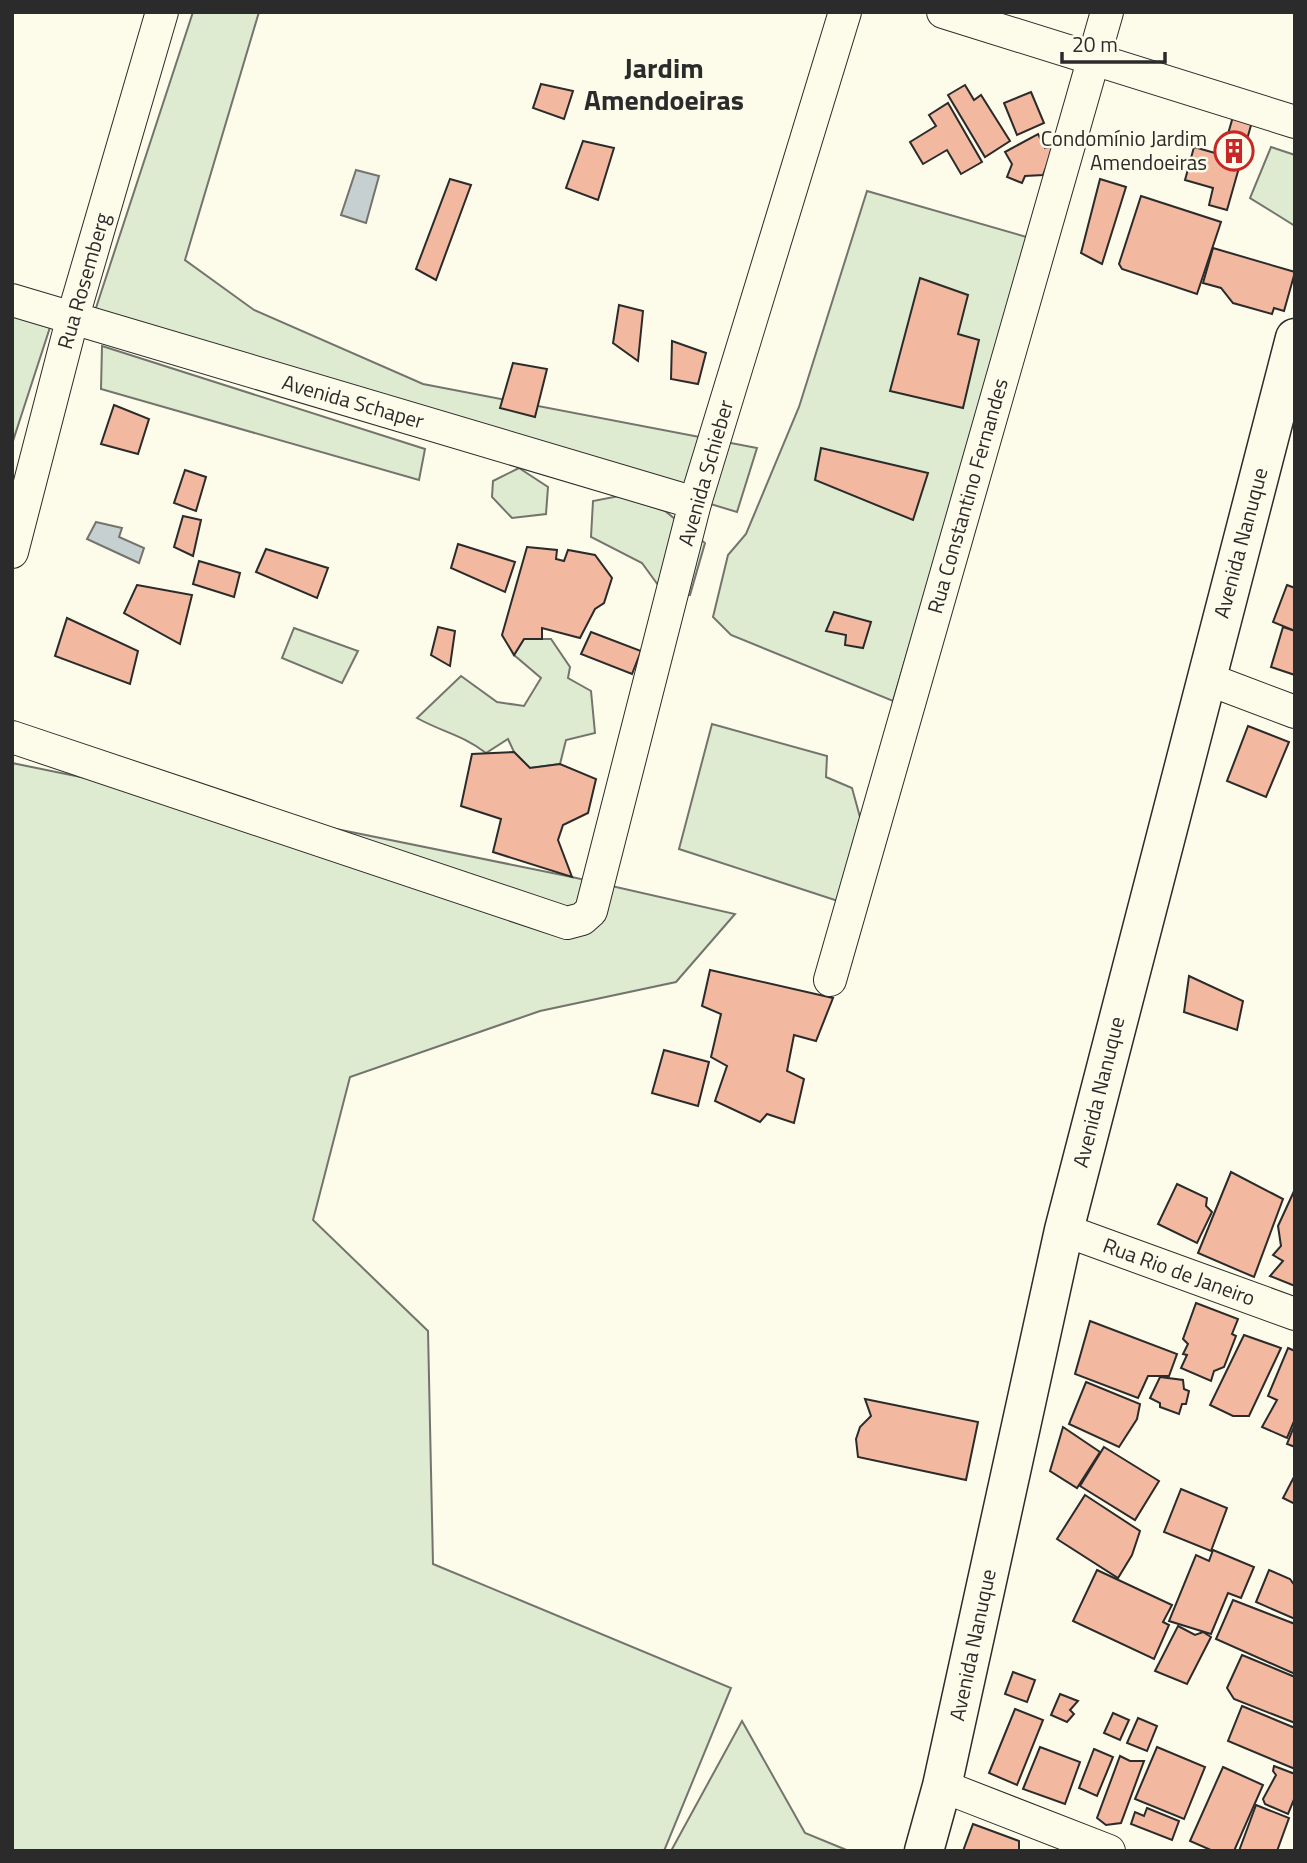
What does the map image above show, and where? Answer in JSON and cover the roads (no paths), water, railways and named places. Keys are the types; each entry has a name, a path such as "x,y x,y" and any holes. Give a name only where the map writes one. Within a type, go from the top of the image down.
{"main road":[{"name":"Avenida Nanuque","path":"924,1851 942,1786 1064,1230 1295,338"}],"street":[{"name":"Rua Rosemberg","path":"12,552 72,320 162,12"},
{"name":"Avenida Schieber","path":"12,737 567,923 582,919 591,911 695,503 845,12"},
{"path":"943,12 1295,122"},
{"name":"Rua Constantino Fernandes","path":"830,980 1091,60 1107,12"},
{"name":"Avenida Schaper","path":"12,300 695,503"},
{"path":"1205,678 1295,712"},
{"name":"Rua Rio de Janeiro","path":"1064,1230 1295,1314"},
{"path":"942,1786 1109,1851"}],"place":[{"name":"Condomínio Jardim Amendoeiras","path":"1234,151"}],"district":[{"name":"Jardim Amendoeiras","path":"664,84"}]}
